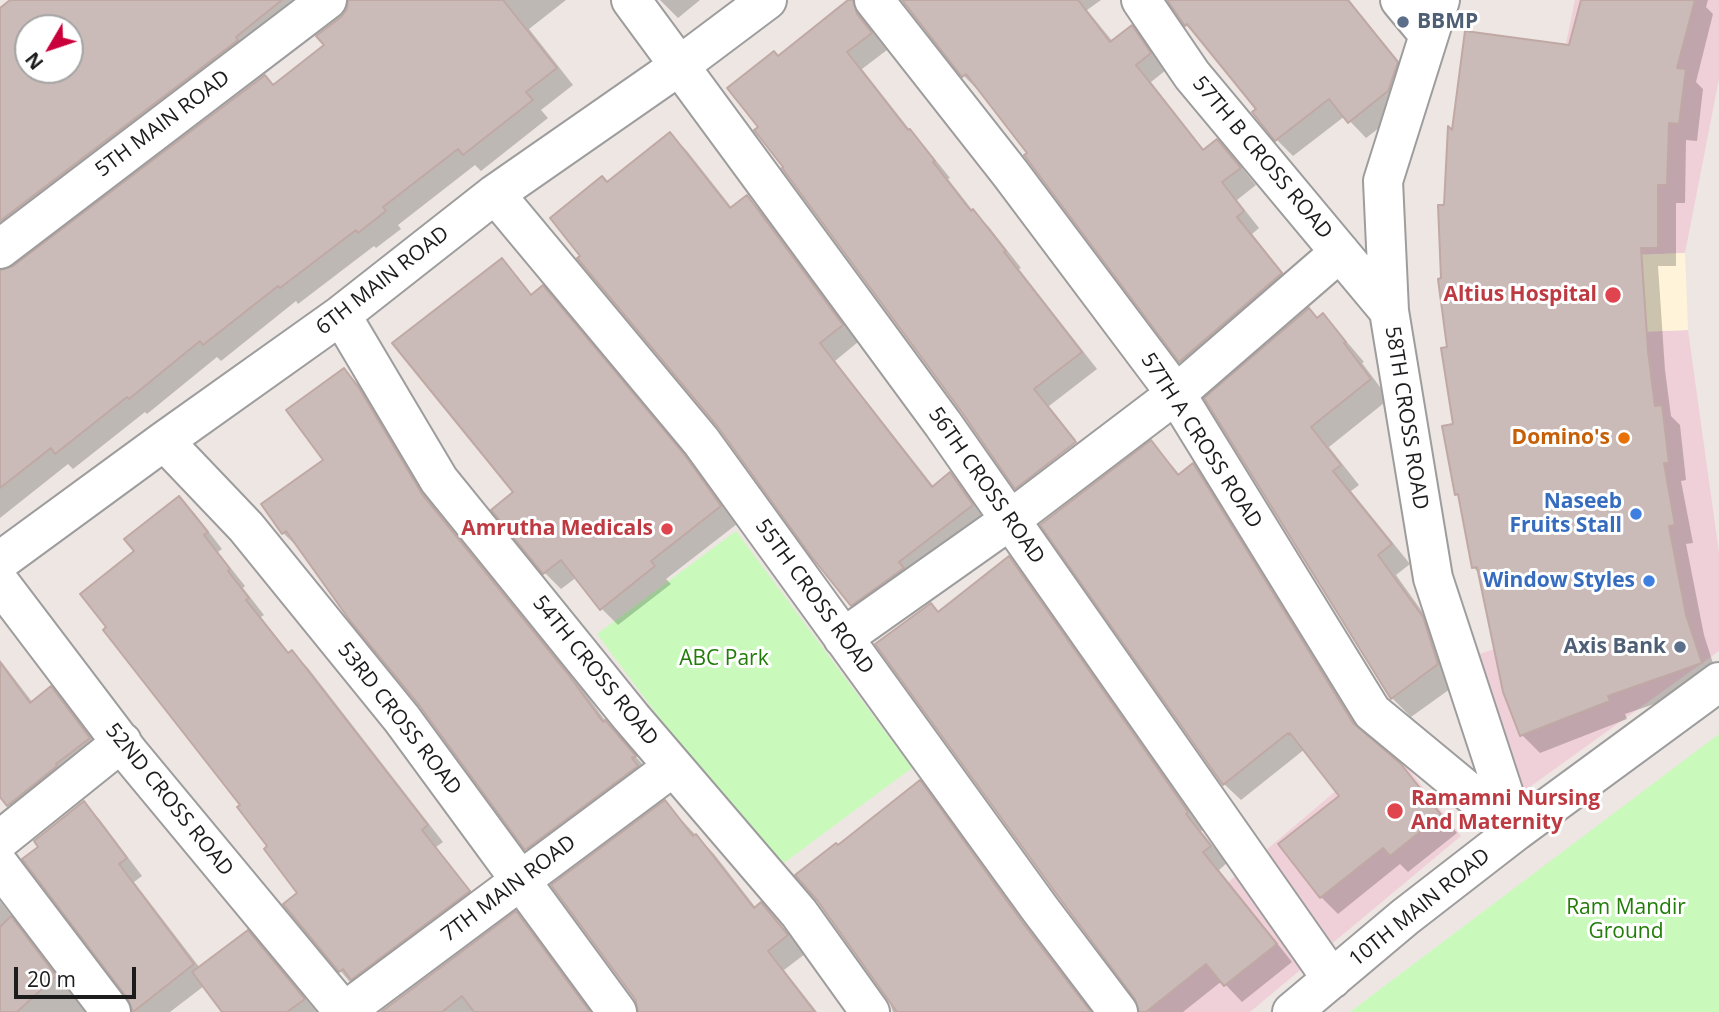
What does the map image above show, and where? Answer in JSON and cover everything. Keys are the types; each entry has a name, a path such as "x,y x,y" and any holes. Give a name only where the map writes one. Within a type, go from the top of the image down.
{"street":[{"name":"5TH MAIN ROAD","path":"0,249 327,0"},
{"name":"56TH CROSS ROAD","path":"631,0 943,424 1332,979"},
{"name":"6TH MAIN ROAD","path":"0,561 341,315 495,194 679,66 766,0"},
{"name":"57TH A CROSS ROAD","path":"874,0 1010,173 1176,394 1372,712 1516,831"},
{"name":"57TH B CROSS ROAD","path":"1141,0 1192,75 1389,311"},
{"path":"1399,0 1434,18"},
{"name":"58TH CROSS ROAD","path":"1434,18 1383,181 1389,311 1433,578 1516,831"},
{"name":"55TH CROSS ROAD","path":"495,194 701,440 1040,909 1118,1012"},
{"path":"843,638 1010,520 1176,394 1340,252"},
{"name":"54TH CROSS ROAD","path":"341,315 439,480 622,707 799,913 870,1012"},
{"name":"53RD CROSS ROAD","path":"164,441 246,527 402,719 617,1012"},
{"name":"52ND CROSS ROAD","path":"0,583 122,743 344,1012"},
{"name":"10TH MAIN ROAD","path":"1292,1012 1405,917 1516,831 1719,682"},
{"path":"0,839 122,743"},
{"name":"7TH MAIN ROAD","path":"344,1012 673,766"},
{"path":"0,866 111,1012"}],"shaded area":[{"path":"1575,0 1719,0 1719,79 1685,253 1535,259 1585,49 1566,43"},
{"path":"1685,253 1688,330 1538,336 1535,259"},
{"path":"1688,330 1719,553 1719,651 1520,794 1470,657 1586,619 1538,336"},
{"path":"1390,745 1461,836 1250,1012 1075,1012"}],"green space":[{"name":"ABC Park","path":"736,531 912,768 773,871 597,634"},
{"name":"Ram Mandir Ground","path":"1719,734 1719,1012 1350,1012"}],"building":[{"path":"10,0 282,0 236,37 238,40 0,221 0,8"},
{"path":"348,0 503,0 557,68 526,92 533,100 463,155 458,149 383,207 386,211 358,233 356,230 280,288 278,286 203,345 200,341 129,399 127,397 55,454 51,448 0,488 0,270 13,266 265,75 273,85 324,45 316,36 341,17 347,9"},
{"path":"848,0 853,0 857,14 872,33 847,52 935,161 933,162 971,211 973,209 1006,251 1004,252 1082,352 1034,389 1076,442 1015,489 961,411 754,130 758,127 727,88 774,51 778,56"},
{"path":"902,0 1078,0 1110,42 1132,25 1151,53 1136,65 1203,150 1217,139 1241,168 1222,182 1244,211 1237,217 1282,273 1179,362 1024,155 1027,153 966,74 962,77"},
{"path":"1167,0 1348,0 1398,62 1388,91 1348,123 1329,99 1275,141 1252,112 1256,109 1187,24 1185,26"},
{"path":"1581,0 1695,0 1677,68 1686,69 1679,124 1669,123 1667,185 1658,185 1658,248 1641,248 1648,351 1655,406 1662,405 1669,463 1664,463 1675,525 1669,526 1686,615 1702,663 1608,696 1610,701 1520,736 1503,692 1477,567 1472,568 1458,494 1455,495 1442,426 1453,424 1441,348 1447,347 1438,279 1441,278 1438,205 1444,205 1448,126 1452,130 1465,31 1569,45"},
{"path":"670,132 730,208 747,195 843,325 820,343 932,487 950,472 973,505 899,562 904,568 851,606 811,556 718,427 577,258 580,256 550,218 602,176 607,182"},
{"path":"502,258 531,295 543,285 684,454 721,506 651,561 655,566 600,610 561,560 543,574 491,510 513,492 392,343"},
{"path":"1309,308 1317,318 1323,313 1371,379 1311,427 1341,465 1333,471 1392,544 1378,555 1423,617 1438,664 1391,699 1204,398"},
{"path":"344,368 359,388 422,494 568,674 603,722 605,720 636,756 632,758 638,766 525,850 419,705 351,622 286,531 282,534 261,504 323,460 286,410"},
{"path":"1151,440 1178,475 1193,463 1353,723 1401,764 1441,815 1390,856 1383,848 1320,898 1278,844 1339,796 1290,733 1223,785 1040,525"},
{"path":"179,496 208,532 204,535 249,598 246,600 288,653 292,650 428,825 422,830 470,891 351,980 343,969 339,972 283,904 297,893 264,849 267,846 237,807 240,805 103,630 106,627 80,594 134,551 124,539"},
{"path":"1009,556 1188,812 1186,814 1211,846 1203,852 1277,944 1224,986 1206,964 1146,1012 1139,1012 1135,999 875,644 931,603 938,612"},
{"path":"0,662 30,703 51,686 90,738 7,806 0,797"},
{"path":"920,780 1022,922 1091,1012 897,1012 817,900 795,875 836,843 838,845"},
{"path":"665,800 693,836 696,834 754,908 761,902 788,935 768,951 815,1012 638,1012 635,999 551,885"},
{"path":"84,801 127,858 119,864 194,964 133,1012 128,999 22,859 38,847 34,841"},
{"path":"516,911 590,1012 474,1012 462,996 442,1012 381,1012"},
{"path":"11,916 56,976 17,1012 0,1012 0,927"},
{"path":"248,930 305,999 287,1012 222,1012 192,972"}],"place":[{"name":"BBMP","path":"1403,22"},
{"name":"Altius Hospital","path":"1613,295"},
{"name":"Domino's","path":"1624,438"},
{"name":"Naseeb Fruits Stall","path":"1636,514"},
{"name":"Amrutha Medicals","path":"667,529"},
{"name":"Window Styles","path":"1649,581"},
{"name":"Axis Bank","path":"1680,647"},
{"name":"Ramamni Nursing And Maternity","path":"1395,811"}]}
